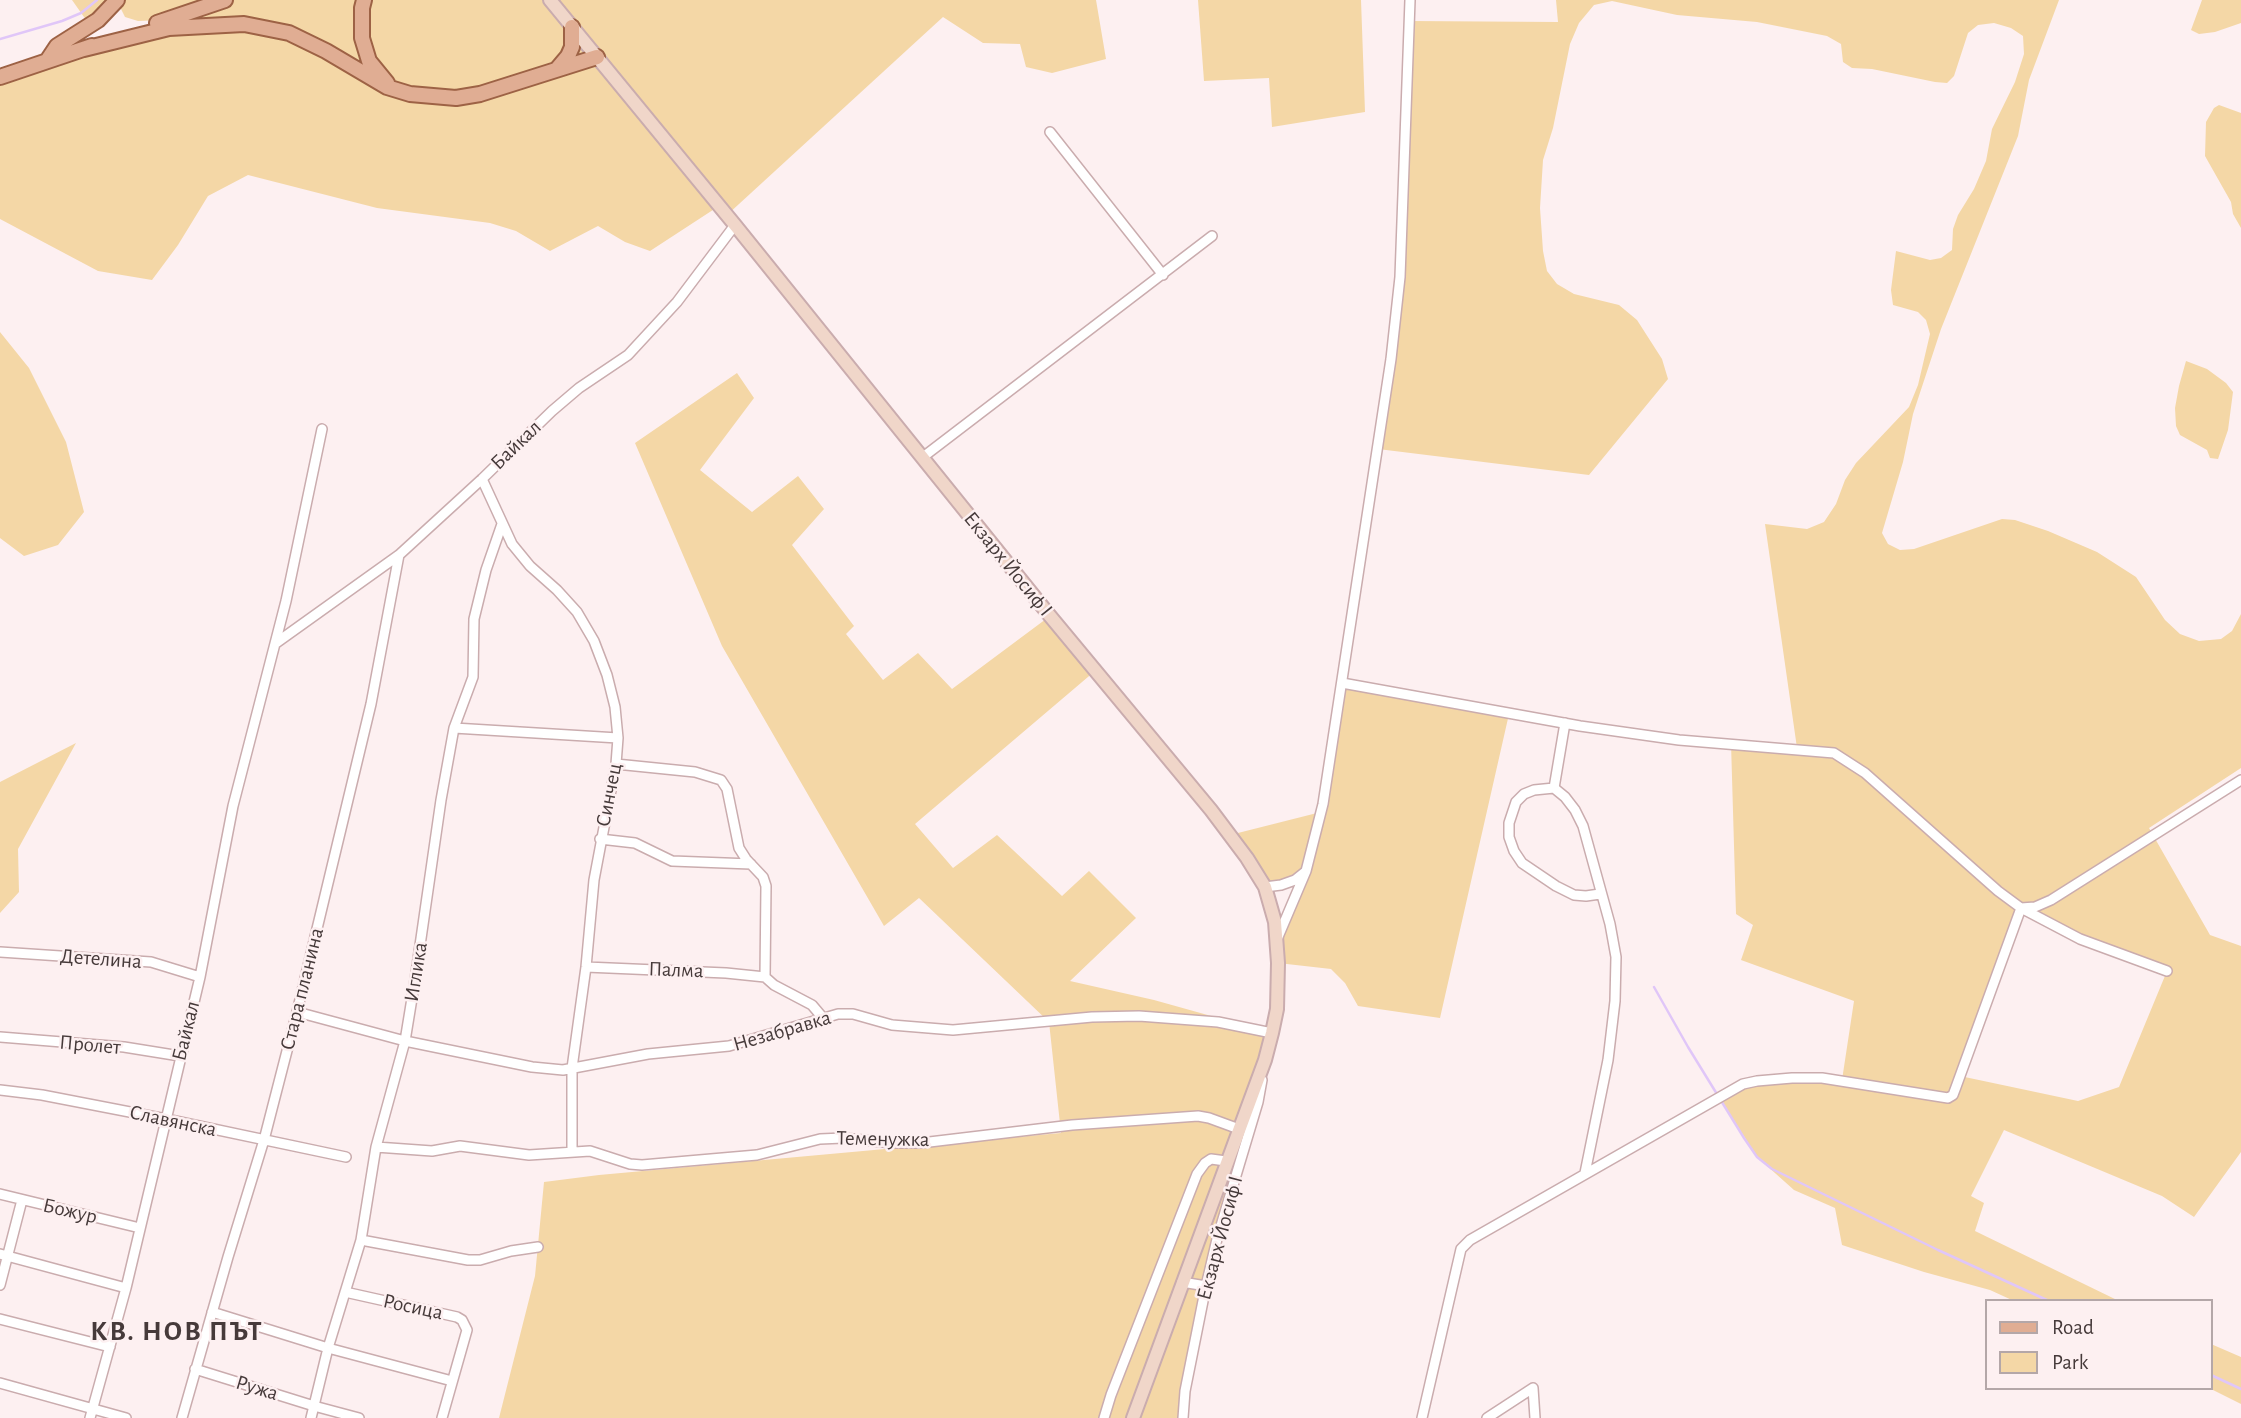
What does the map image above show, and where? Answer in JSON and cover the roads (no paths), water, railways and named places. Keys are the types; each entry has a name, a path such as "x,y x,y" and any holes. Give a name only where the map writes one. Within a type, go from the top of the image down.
{"main road":[{"path":"47,61 57,46 98,20 117,0"},
{"path":"0,77 225,0"},
{"path":"365,0 362,8 362,38 369,61 382,78 396,89 410,94"},
{"name":"Екзарх Йосиф I","path":"550,0 1224,827 1265,887 1277,939 1278,985 1272,1033 1265,1060 1133,1418"},
{"path":"84,49 169,27 244,24 289,33 387,87 410,94 456,98 480,94 597,57"},
{"path":"557,69 572,47 572,26"}],"street":[{"path":"1277,939 1306,871 1323,804 1391,359 1400,277 1410,0"},
{"path":"1050,132 1163,275"},
{"name":"Байкал","path":"275,643 399,555 552,411 579,388 628,355 677,302 735,225"},
{"path":"923,457 1213,236"},
{"name":"Байкал","path":"92,1413 126,1288 200,977 233,806 275,643 322,429"},
{"name":"Синчец","path":"482,479 502,524 518,551 577,612 594,641 607,675 618,738 616,764 594,880 586,967 572,1068 572,1150"},
{"name":"Иглика","path":"311,1418 328,1348 361,1240 376,1147 405,1041 454,728 473,677 474,620 502,524"},
{"name":"Стара планина","path":"183,1418 195,1369 264,1140 371,704 399,555"},
{"path":"1342,683 1565,723 1679,740 1834,753 1865,773 1998,891 2021,908 2080,939 2167,971"},
{"path":"1554,788 1565,723"},
{"path":"454,728 618,738"},
{"path":"616,764 695,772 721,780 727,789 739,848 763,877 766,886 765,977 774,985 812,1005 822,1018"},
{"path":"2021,908 2035,907 2051,900 2241,780"},
{"path":"1585,1173 1608,1060 1615,1001 1616,957 1610,924 1583,826 1575,810 1554,788 1524,794 1516,802 1509,823 1514,850 1522,863 1574,895 1600,894"},
{"path":"600,839 635,843 671,861 751,864"},
{"path":"1265,887 1288,883 1306,871"},
{"path":"1422,1418 1461,1249 1470,1240 1742,1084 1822,1078 1948,1098 1953,1095 2021,908"},
{"name":"Детелина","path":"0,952 151,962 200,977"},
{"name":"Палма","path":"586,967 765,977"},
{"name":"Незабравка","path":"296,1012 405,1041 551,1070 648,1054 729,1046 838,1014 853,1014 892,1025 953,1030 1092,1017 1139,1016 1218,1022 1272,1033"},
{"name":"Пролет","path":"0,1037 124,1047 180,1056"},
{"name":"Екзарх Йосиф I","path":"1183,1418 1185,1391 1206,1286 1217,1239 1258,1102 1265,1060"},
{"name":"Славянска","path":"0,1090 42,1095 166,1119 345,1157"},
{"name":"Теменужка","path":"572,1150 590,1150 630,1164 642,1165 757,1155 820,1139 921,1143 1072,1125 1198,1116 1209,1118 1237,1133"},
{"path":"376,1147 432,1151 460,1146 529,1155 572,1150"},
{"path":"1104,1418 1197,1174 1211,1159 1226,1161"},
{"name":"Божур","path":"0,1194 140,1228"},
{"path":"0,1285 4,1255 22,1200"},
{"path":"361,1240 468,1260 480,1260 538,1247"},
{"path":"4,1255 126,1288"},
{"path":"1182,1282 1206,1286"},
{"name":"Росица","path":"345,1292 462,1320 467,1330 442,1418"},
{"path":"212,1312 328,1348 452,1381"},
{"path":"0,1319 110,1347"},
{"name":"Ружа","path":"195,1369 359,1418"},
{"path":"0,1383 92,1413 126,1418"},
{"path":"1488,1418 1533,1388 1535,1418"}],"waterway":[{"path":"0,39 62,21 81,13 97,0"},
{"path":"1654,987 1744,1138 1757,1157 1772,1169 2045,1299"},
{"path":"2213,1376 2241,1389"}],"district":[{"name":"КВ. НОВ ПЪТ","path":"177,1332"}]}
